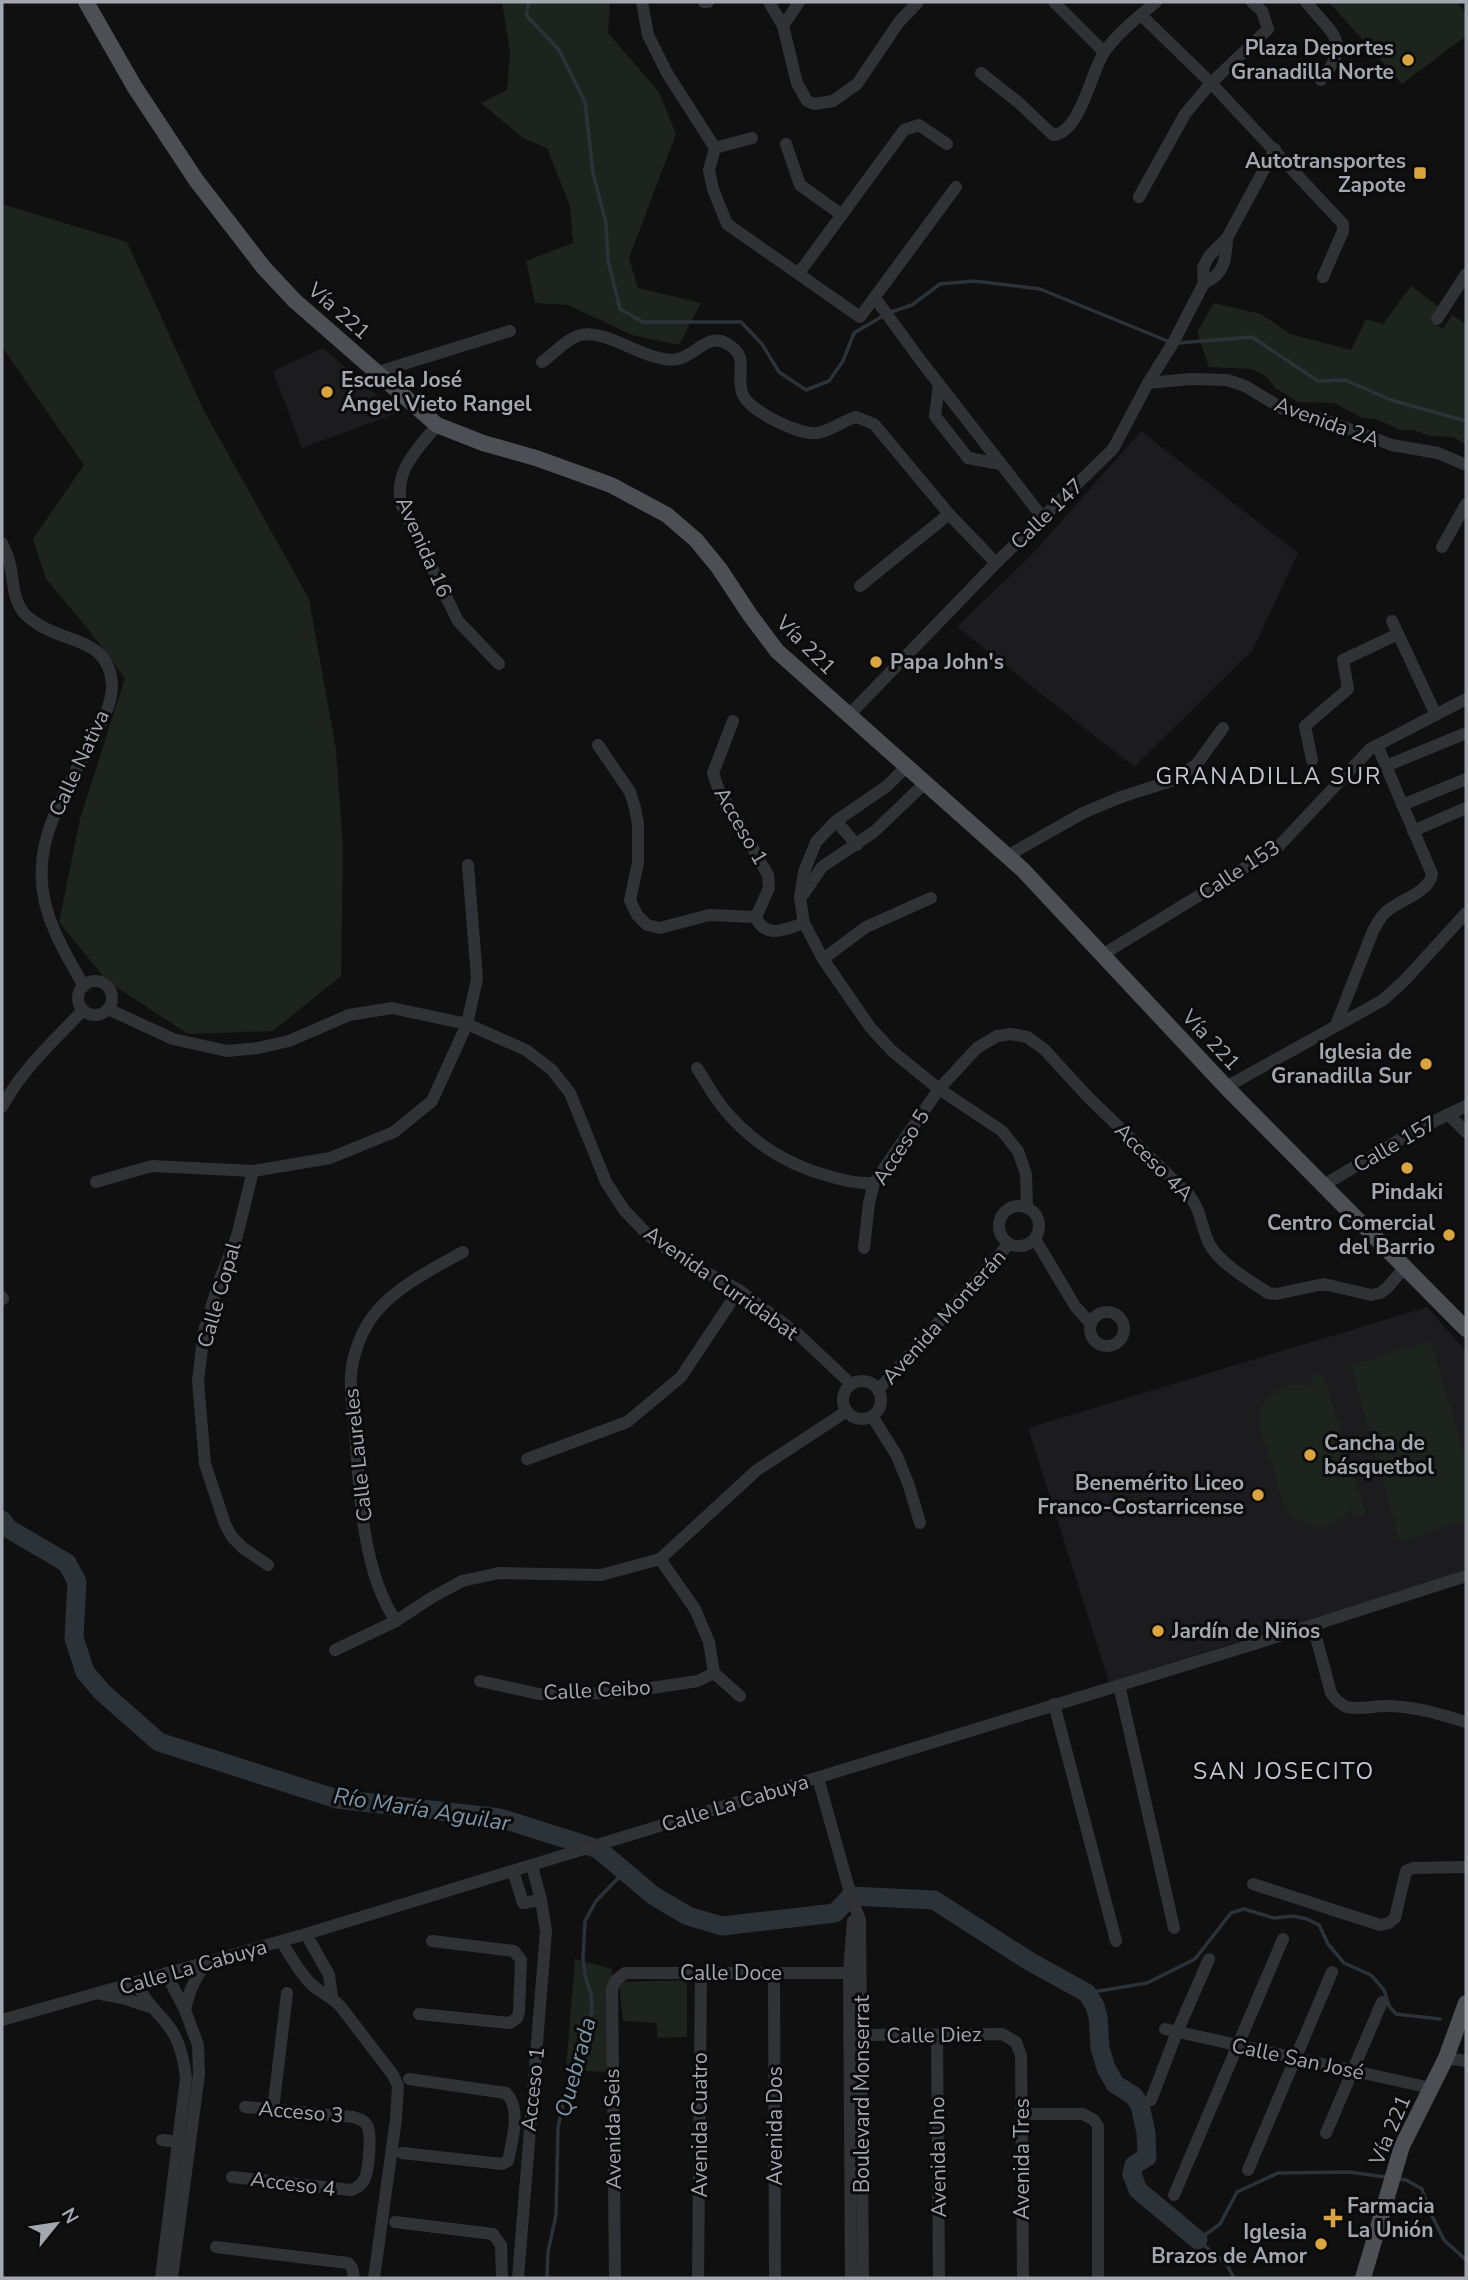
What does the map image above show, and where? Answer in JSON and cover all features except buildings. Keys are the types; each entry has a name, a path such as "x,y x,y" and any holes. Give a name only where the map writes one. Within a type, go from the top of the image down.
{"main road":[{"name":"Vía 221","path":"86,2 134,86 189,170 264,268 295,301 438,425 483,443 536,458 611,485 667,515 696,540 719,568 777,652 1007,856 1065,913 1226,1087 1466,1329"},
{"name":"Vía 221","path":"1367,2277 1385,2201 1402,2146 1430,2088 1461,2035 1466,2003"}],"street":[{"path":"642,2 648,35 667,73 715,148 709,170 713,190 727,225 860,317 956,187"},
{"path":"769,2 783,26 797,83 807,101 814,104 834,101 857,84 899,22 919,2"},
{"path":"783,26 799,2"},
{"path":"1054,2 1104,51"},
{"path":"981,73 1018,102 1053,135 1063,132 1072,122 1104,51 1156,2"},
{"path":"1139,197 1185,114 1211,83 1268,29 1262,11 1252,2"},
{"path":"1306,2 1334,36 1338,46 1339,54 1321,80"},
{"path":"1141,15 1275,149 1343,224 1343,231 1323,278"},
{"path":"799,273 904,130 919,125 947,144"},
{"path":"715,148 752,138"},
{"path":"786,144 800,185 842,215"},
{"name":"Calle 147","path":"849,715 1113,449 1204,283 1220,273 1226,259 1227,238 1275,149"},
{"path":"1437,319 1466,274"},
{"path":"875,298 1043,518"},
{"path":"378,373 510,331"},
{"path":"542,362 579,335 590,334 643,353 676,359 716,340 723,341 732,346 741,359 743,394 755,408 791,428 805,432 826,431 852,418 867,420 880,429 949,514 996,564"},
{"name":"Avenida 2A","path":"1148,383 1191,379 1227,380 1245,386 1283,409 1322,419 1392,445 1438,453 1466,465"},
{"path":"939,384 936,416 968,458 1001,464"},
{"name":"Avenida 16","path":"438,425 413,455 400,478 398,491 401,505 458,621 499,664"},
{"path":"1442,547 1466,504"},
{"path":"860,586 949,514"},
{"name":"Calle Nativa","path":"2,543 9,559 12,589 24,614 49,632 90,645 102,656 112,687 106,713 48,830 40,871 44,897 55,932 84,986"},
{"path":"1392,621 1436,715"},
{"path":"1312,760 1304,726 1349,688 1343,660 1398,634"},
{"name":"Calle 153","path":"1102,955 1278,847 1363,755 1466,699"},
{"name":"Acceso 1","path":"733,721 713,773 718,788 768,875 769,888 756,917"},
{"path":"1007,856 1083,813 1171,781 1196,765 1223,728"},
{"path":"1386,766 1466,733"},
{"path":"598,745 629,792 635,808 638,824 638,863 631,900 637,915 647,925 660,928 709,915 756,917 764,929 780,932 804,923"},
{"path":"1336,1025 1381,917 1393,906 1431,882 1432,874 1377,746"},
{"path":"907,766 887,786 836,821 816,842 804,872 800,898 804,923 823,958 870,1027 907,1065 1002,1130 1018,1151 1026,1174 1027,1208"},
{"path":"1402,805 1466,779"},
{"path":"800,898 822,867 875,831 925,783"},
{"path":"1413,831 1466,808"},
{"path":"836,821 857,845"},
{"path":"96,1182 152,1166 253,1171 330,1158 394,1132 432,1101 467,1024 477,979 468,865"},
{"path":"823,958 866,927 931,898"},
{"path":"1226,1087 1383,1000 1466,913"},
{"path":"88,982 99,982 108,988 111,999 107,1009 98,1014 83,1010 78,1000 80,990 88,982"},
{"name":"Avenida Curridabat","path":"107,1009 173,1039 227,1051 289,1041 349,1015 392,1008 467,1024 526,1049 552,1070 570,1093 606,1182 624,1210 649,1236 679,1258 739,1290 799,1335 851,1384"},
{"path":"2,1107 14,1084 83,1010"},
{"name":"Acceso 4A","path":"939,1089 977,1048 997,1036 1012,1034 1027,1037 1044,1049 1087,1096 1189,1195 1197,1205 1212,1248 1223,1260 1268,1293 1324,1284 1371,1295 1380,1293 1405,1267"},
{"path":"697,1068 724,1108 753,1138 787,1161 810,1171 848,1181 874,1183"},
{"name":"Acceso 5","path":"864,1248 874,1183 939,1089"},
{"name":"Calle 157","path":"1324,1185 1416,1130 1466,1106"},
{"path":"1448,1114 1466,1132"},
{"name":"Calle Copal","path":"253,1171 237,1236 204,1331 198,1381 205,1464 225,1524 232,1537 243,1548 268,1565"},
{"path":"1013,1207 1027,1208 1036,1216 1038,1222 1035,1239 1020,1247 1009,1244 1000,1234 999,1221 1002,1214 1013,1207"},
{"path":"1035,1239 1075,1306 1091,1324"},
{"name":"Avenida Monterán","path":"878,1390 1009,1244"},
{"name":"Calle Laureles","path":"396,1621 385,1606 370,1560 359,1483 351,1376 357,1346 376,1313 413,1280 463,1252"},
{"path":"527,1459 627,1422 681,1377 739,1290"},
{"path":"863,1381 874,1385 878,1390 880,1408 872,1416 861,1419 847,1411 843,1400 851,1384 863,1381"},
{"path":"335,1650 396,1621 462,1581 499,1573 601,1575 660,1559 757,1470 847,1411"},
{"path":"872,1416 897,1456 920,1523"},
{"path":"660,1559 695,1609 709,1642 714,1673 740,1696"},
{"name":"Calle La Cabuya","path":"2,2020 282,1941 585,1850 1313,1626 1466,1576"},
{"path":"1313,1626 1335,1700 1350,1708 1387,1706 1422,1709 1466,1722"},
{"name":"Calle Ceibo","path":"480,1681 540,1694 618,1693 698,1681 714,1673"},
{"path":"1119,1685 1174,1928"},
{"path":"1054,1704 1116,1941"},
{"name":"Boulevard Monserrat","path":"818,1778 860,1920 855,2035 852,2278"},
{"name":"Acceso 1","path":"518,2275 547,1931 532,1866"},
{"path":"1253,1884 1380,1925 1395,1918 1406,1871 1413,1868 1466,1867"},
{"path":"513,1871 523,1903 541,1900"},
{"name":"Boulevard Monserrat","path":"855,1910 849,1973 855,2035 863,2278"},
{"path":"306,1934 329,1975 332,1997"},
{"path":"1174,2195 1283,1939"},
{"path":"282,1941 296,1966 312,1986 332,1997 393,2075 398,2086 397,2154 374,2278"},
{"path":"419,2014 510,2023 517,2018 519,2012 521,1960 514,1951 432,1941"},
{"path":"1151,2101 1171,2031 1209,1959"},
{"path":"185,2010 188,1993 206,1962"},
{"name":"Avenida Cuatro","path":"698,2278 701,1972"},
{"path":"1248,2170 1332,1972"},
{"path":"161,2278 199,2064 198,2045 185,2010 166,1973"},
{"name":"Calle Doce","path":"616,1980 625,1973 849,1973"},
{"name":"Avenida Dos","path":"774,1973 775,2278"},
{"name":"Avenida Seis","path":"615,2278 612,1989 616,1980"},
{"path":"137,1982 150,2007 171,2030 179,2044 186,2078 184,2143 172,2278"},
{"path":"520,1992 542,1995"},
{"path":"98,1993 150,2007"},
{"path":"273,2110 287,1993"},
{"path":"1326,2133 1382,2002"},
{"name":"Calle San José","path":"1171,2031 1430,2088"},
{"name":"Calle Diez","path":"855,2035 1002,2034 1016,2042"},
{"name":"Avenida Uno","path":"937,2035 939,2278"},
{"name":"Avenida Tres","path":"1016,2042 1021,2056 1023,2278"},
{"path":"1446,2058 1466,2061"},
{"path":"369,2153 502,2164 508,2161 513,2134 513,2103 506,2093 410,2079"},
{"name":"Acceso 3","path":"245,2107 362,2120 368,2127 370,2136 369,2153"},
{"path":"1022,2114 1083,2114 1094,2120 1099,2133 1098,2278"},
{"path":"513,2134 529,2135"},
{"path":"162,2140 184,2143"},
{"name":"Acceso 4","path":"232,2177 351,2190 359,2187 365,2179 369,2153"},
{"path":"395,2222 493,2234 501,2245 502,2274 518,2275"},
{"path":"216,2247 348,2263 354,2278"}],"shaded area":[{"path":"502,2 610,2 608,33 659,92 676,134 629,258 638,288 701,303 679,345 632,335 568,305 535,303 526,261 573,243 570,206 547,148 523,138 481,103 507,90 510,52"},
{"name":"Plaza Deportes Granadilla Norte","path":"1329,2 1457,2 1466,13 1466,36 1402,84"},
{"path":"2,204 127,242 204,411 309,599 336,749 343,847 341,976 273,1031 188,1034 107,981 59,922 80,819 125,678 46,579 33,539 84,465 2,347"},
{"path":"1411,286 1438,306 1430,321 1443,329 1452,315 1466,324 1466,445 1453,437 1400,430 1376,419 1363,418 1334,403 1298,402 1275,388 1267,377 1252,369 1209,367 1197,332 1214,303 1261,314 1290,334 1351,350 1366,319 1383,324"},
{"name":"Escuela José Ángel Vieto Rangel","path":"323,348 397,413 302,448 273,371"},
{"path":"1141,431 1298,553 1252,651 1134,767 957,627 1036,550"},
{"name":"Benemérito Liceo Franco-Costarricense","path":"1427,1307 1466,1351 1466,1571 1109,1682 1028,1428"},
{"path":"1431,1341 1466,1462 1466,1521 1400,1542 1351,1365"},
{"path":"1323,1373 1366,1514 1355,1517 1351,1508 1339,1522 1322,1527 1296,1519 1286,1508 1261,1432 1259,1415 1267,1399 1277,1390 1290,1384 1313,1386 1312,1377"},
{"path":"575,1959 612,1969 607,2072 566,2070"},
{"path":"687,1980 687,2037 658,2038 656,2023 623,2021 619,1982"}],"waterway":[{"path":"529,2 526,15 559,50 585,102 593,173 606,223 608,260 620,309 643,322 741,322 762,344 779,372 806,390 829,381 843,361 854,333 888,313 912,305 940,284 974,281 1040,289 1170,342"},
{"path":"1178,343 1252,337 1318,381 1345,380 1391,400 1466,421"},
{"name":"Río María Aguilar","path":"2,1520 9,1529 67,1563 77,1582 74,1638 85,1672 102,1692 159,1742 337,1799 500,1818 598,1849 654,1896 688,1916 722,1926 835,1913 851,1896 934,1900 1029,1961 1087,1993 1098,2017 1100,2048 1106,2068 1115,2084 1134,2096 1140,2105 1146,2133 1147,2157 1134,2165 1132,2174 1138,2190 1198,2240"},
{"name":"Quebrada","path":"547,2278 548,2252 556,2215 558,2128 564,2098 592,2012 583,1959 585,1921 596,1901 625,1871"},
{"path":"1087,1993 1147,1983 1195,1959 1231,1913 1244,1909 1274,1918 1293,1916 1319,1925 1328,1944 1344,1963 1371,1975 1379,1984 1389,2006 1396,2014 1440,2019"},
{"path":"1234,2278 1227,2265 1198,2240 1220,2224 1237,2192 1278,2173 1349,2172 1386,2177"},
{"path":"1397,2179 1406,2180 1422,2189 1444,2240 1466,2260"}],"place":[{"name":"Plaza Deportes Granadilla Norte","path":"1408,60"},
{"name":"Autotransportes Zapote","path":"1420,173"},
{"name":"Escuela José Ángel Vieto Rangel","path":"327,392"},
{"name":"Papa John's","path":"876,662"},
{"name":"Iglesia de Granadilla Sur","path":"1426,1064"},
{"name":"Pindaki","path":"1407,1168"},
{"name":"Centro Comercial del Barrio","path":"1449,1235"},
{"name":"Cancha de básquetbol","path":"1310,1455"},
{"name":"Benemérito Liceo Franco-Costarricense","path":"1258,1495"},
{"name":"Jardín de Niños","path":"1158,1631"},
{"name":"Farmacia La Unión","path":"1333,2218"},
{"name":"Iglesia Brazos de Amor","path":"1321,2244"}],"district":[{"name":"GRANADILLA SUR","path":"1269,776"},
{"name":"SAN JOSECITO","path":"1284,1771"}]}
